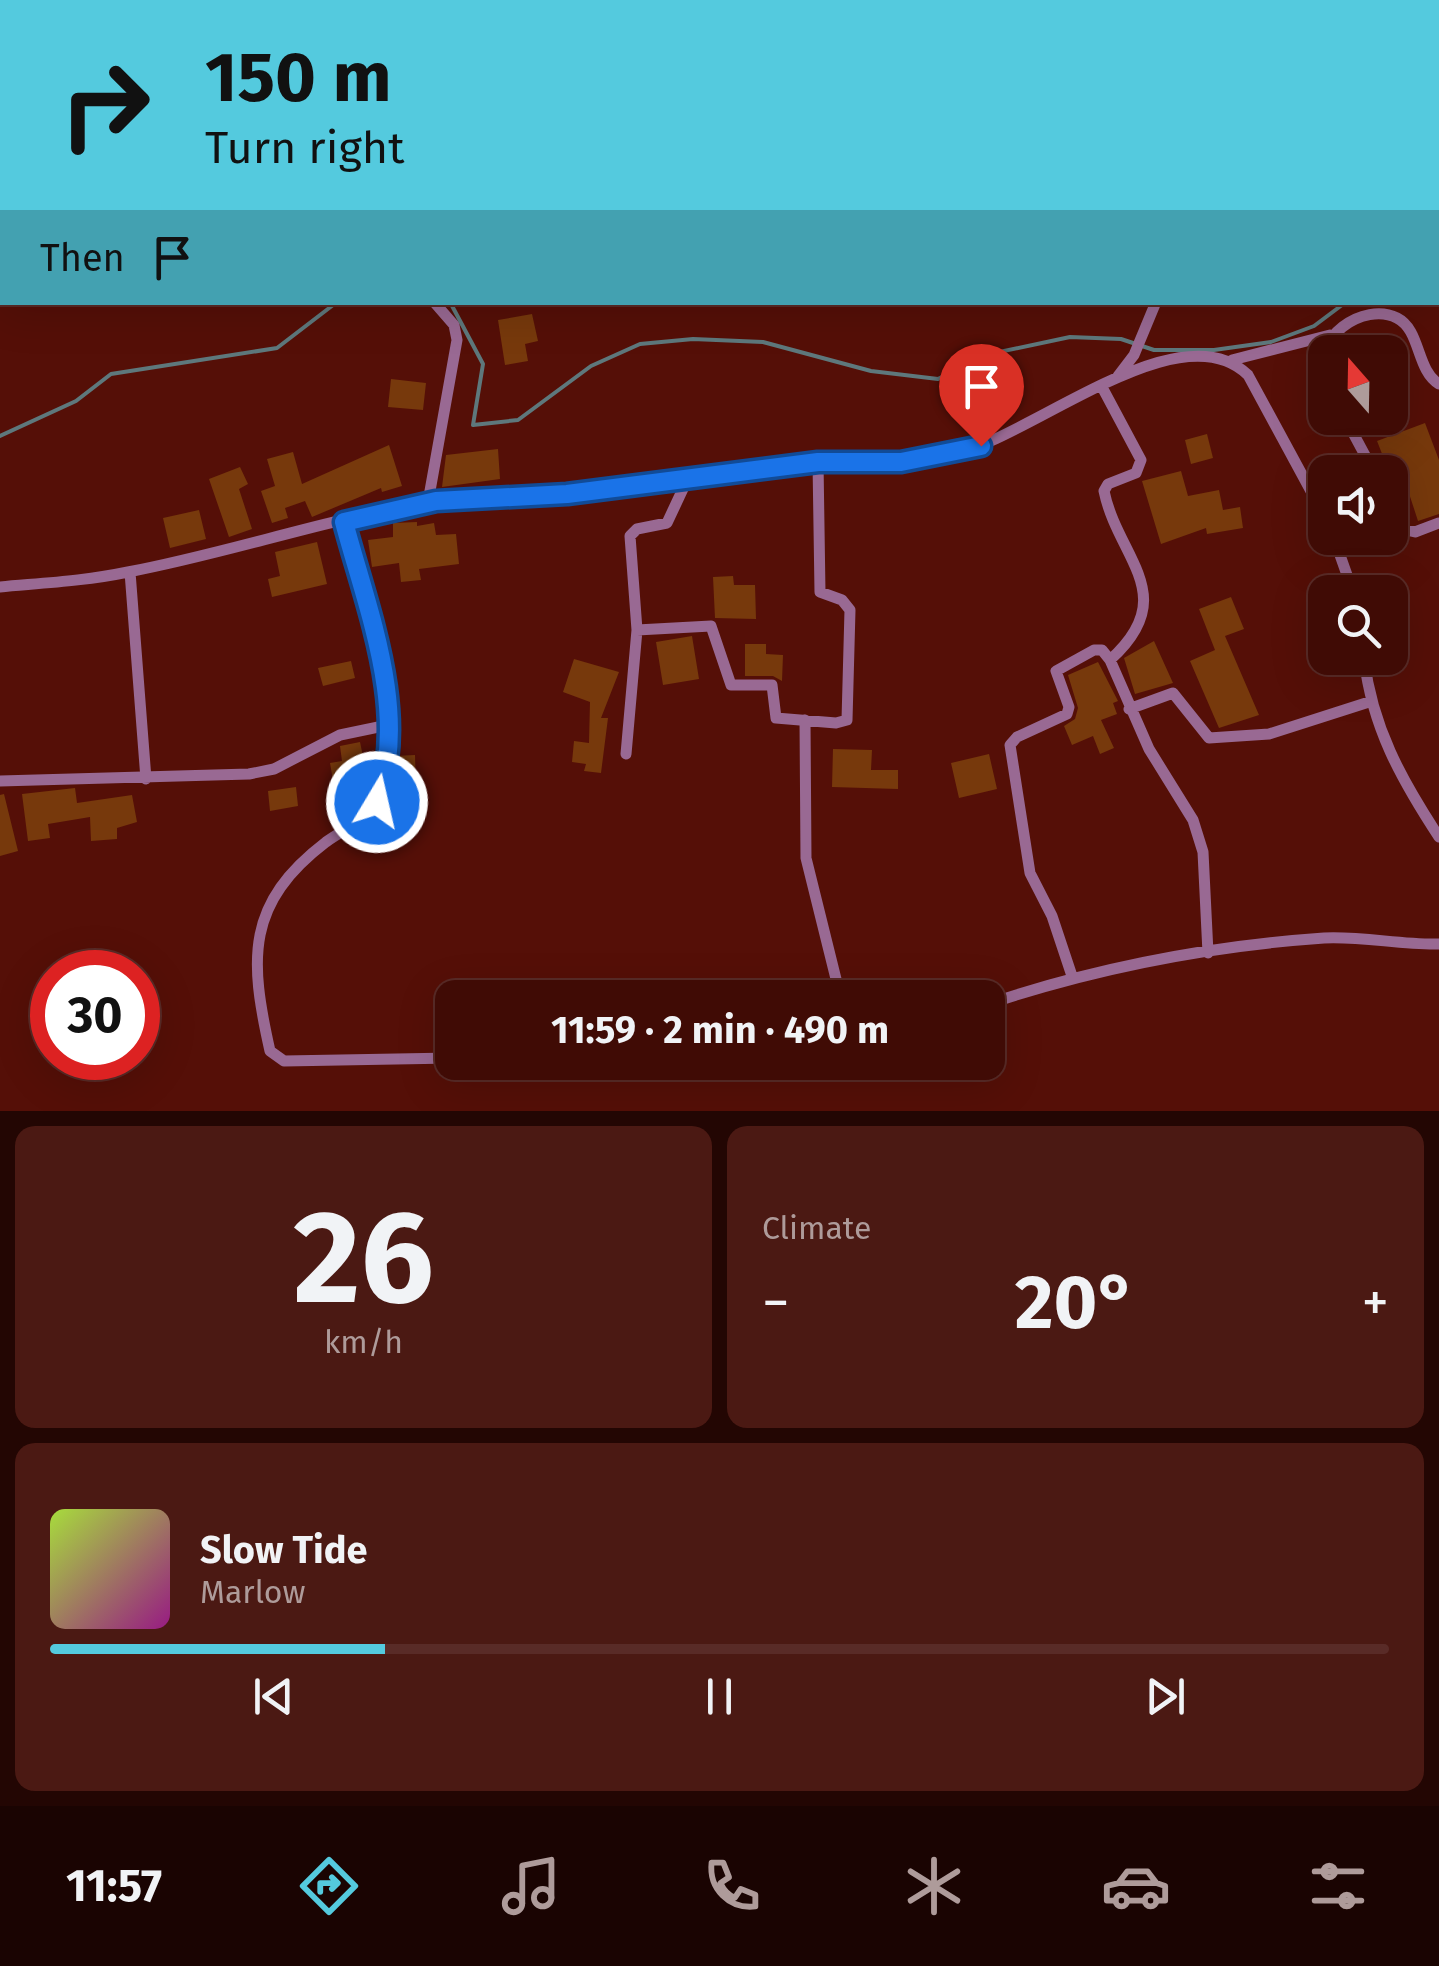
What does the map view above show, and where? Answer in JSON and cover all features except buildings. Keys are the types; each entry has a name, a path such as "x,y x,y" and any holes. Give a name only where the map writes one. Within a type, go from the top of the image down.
{"street":[{"path":"428,502 457,340 454,324 437,305"},
{"path":"1118,376 1134,356 1154,308"},
{"path":"1332,335 1358,320 1386,315 1400,319 1432,379 1439,384"},
{"path":"0,588 130,572 428,502 567,494 818,462 901,462 951,455 981,446 1118,376 1179,356 1204,354 1232,360 1308,341"},
{"path":"1232,360 1248,375 1308,486"},
{"path":"1102,387 1141,460 1136,473 1108,484 1104,491 1145,588 1138,626 1130,642 1110,660"},
{"path":"637,630 711,626 732,685 772,686 776,718 843,723 850,715 850,610 842,600 825,596 819,588 818,462"},
{"path":"626,754 637,630 630,536 636,529 668,523 689,476"},
{"path":"344,522 384,678 388,726 377,802 289,873 270,900 259,940 261,1012 270,1051 284,1061 435,1058"},
{"path":"1408,530 1416,532 1439,523"},
{"path":"130,572 146,779"},
{"path":"1072,976 1052,916 1030,873 1010,745 1017,737 1067,714 1069,707 1056,670 1094,650 1102,650 1110,660 1130,710 1193,820 1202,852 1208,953"},
{"path":"1366,675 1369,702 1398,771 1439,837"},
{"path":"1130,710 1173,693 1209,738 1238,740 1369,702"},
{"path":"805,720 806,858 836,980"},
{"path":"0,781 146,779 262,772 340,735 388,726"},
{"path":"1005,998 1072,976 1208,953 1328,938 1439,944"}],"waterway":[{"path":"0,436 76,401 111,374 277,348 333,305"},
{"path":"452,305 483,364 473,425 518,420 591,366 640,344 693,339 763,342 871,371 938,379 985,355 1070,337 1121,339 1154,350 1214,350 1271,342 1314,326 1342,305"}],"route":[{"path":"377,802 388,726 384,678 344,522 436,501 567,494 818,462 901,462 981,446"}]}
